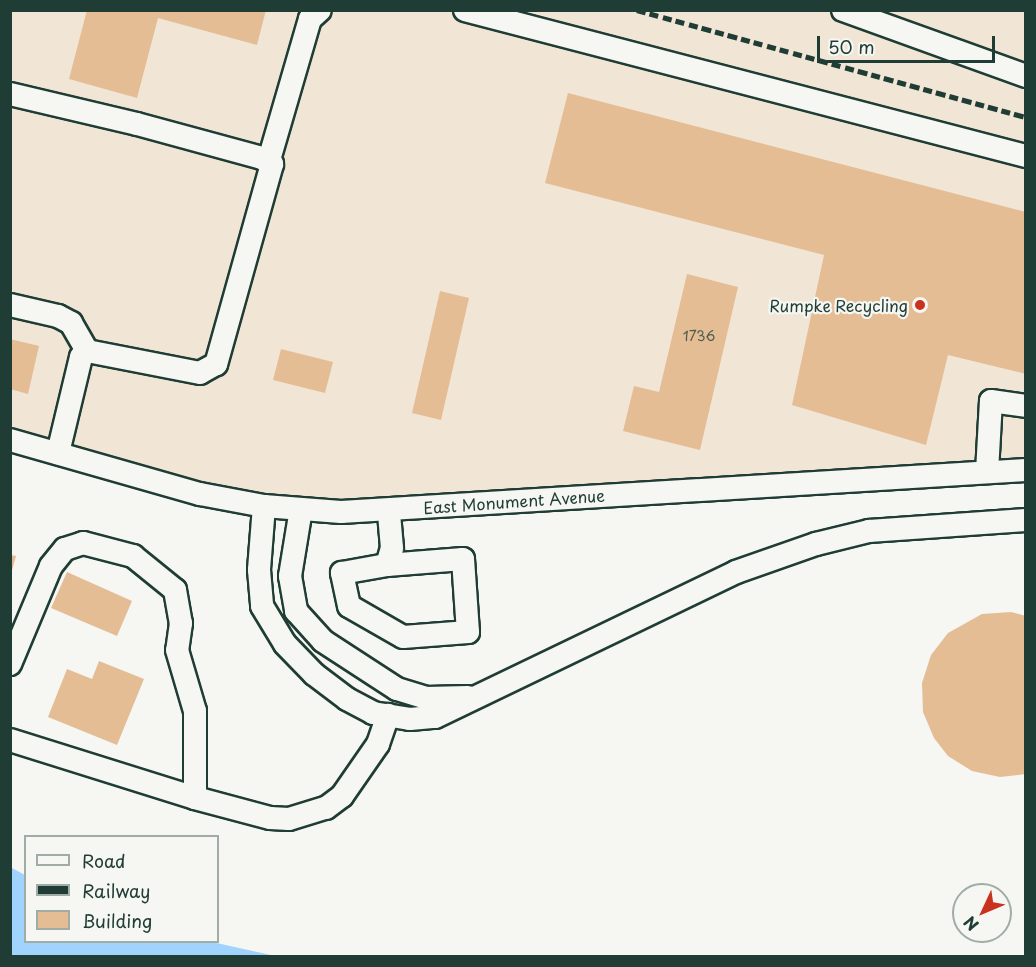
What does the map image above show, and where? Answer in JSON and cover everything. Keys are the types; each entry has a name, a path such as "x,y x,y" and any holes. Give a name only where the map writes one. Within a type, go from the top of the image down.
{"street":[{"path":"10,305 58,316 71,323 87,351 200,373 216,364 273,172 269,160 310,19 320,10"},
{"path":"465,10 1026,156"},
{"path":"843,10 1026,76"},
{"path":"10,94 269,160"},
{"path":"58,453 81,357 87,351"},
{"path":"987,472 991,401 1026,406"},
{"name":"East Monument Avenue","path":"10,440 200,494 264,506 301,509 389,510 1026,470"},
{"path":"264,506 259,570 262,606 285,644 314,674 373,714 435,717 472,697 736,572 816,544 869,531 1026,520"},
{"path":"301,509 290,576 296,611 323,641 397,689 426,698 472,697"},
{"path":"387,565 392,548 389,510"},
{"path":"10,664 51,566 65,549 83,543 133,556 175,590 181,623 177,650 195,711 195,798"},
{"path":"463,560 468,632 403,637 349,606 342,573 387,565 463,560"},
{"path":"10,740 195,798 270,818 309,815 342,796 378,744 388,716"}],"shaded area":[{"path":"10,11 1025,11 1025,467 280,508 11,436"}],"water":[{"path":"10,867 24,874 24,943 216,943 275,956 11,956"}],"building":[{"path":"87,10 266,10 257,45 158,18 137,98 69,79"},
{"name":"Rumpke Recycling","path":"568,93 1026,212 1026,374 948,355 926,445 792,405 824,255 545,183"},
{"path":"687,274 738,287 700,450 623,431 634,386 659,392"},
{"path":"440,291 469,298 441,420 412,413"},
{"path":"10,339 39,346 28,394 10,389"},
{"path":"281,349 333,362 325,393 273,380"},
{"path":"10,555 16,556 11,574 10,574"},
{"path":"67,572 132,601 117,636 51,608"},
{"path":"1011,612 1026,616 1026,774 1000,777 972,771 948,756 934,738 923,712 922,683 931,655 948,633 982,614"},
{"path":"99,661 144,679 117,745 48,717 67,669 92,679"}],"railway":[{"path":"637,10 1026,117"}],"place":[{"name":"Rumpke Recycling","path":"920,305"}]}
